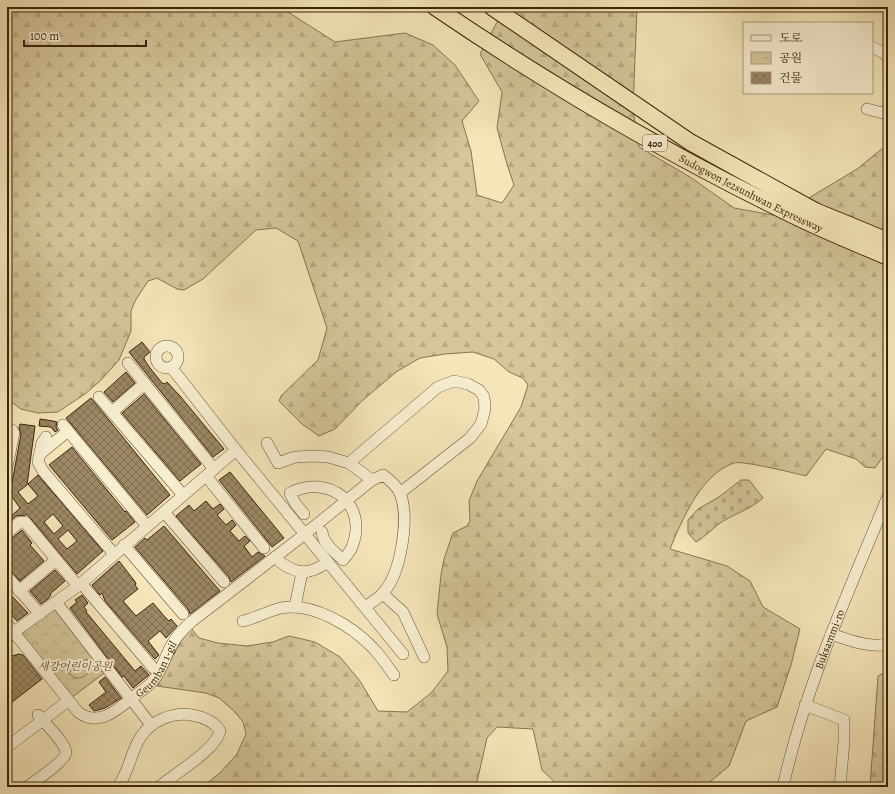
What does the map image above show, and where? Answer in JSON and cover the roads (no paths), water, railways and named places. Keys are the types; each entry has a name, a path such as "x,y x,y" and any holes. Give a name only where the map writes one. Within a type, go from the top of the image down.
{"highway":[{"name":"Sudogwon Je2sunhwan Expressway","path":"435,7 482,39 575,98 697,167 800,219 888,257"},
{"name":"Sudogwon Je2sunhwan Expressway","path":"492,7 690,142 815,212 888,241"}],"street":[{"path":"873,48 884,53 888,58"},
{"path":"868,109 882,113 888,110"},
{"path":"128,363 145,383 264,548"},
{"path":"171,368 403,654"},
{"path":"349,462 438,388 454,381 468,384 479,390 484,398 485,409 481,424 478,428 470,438 400,493"},
{"path":"112,412 145,383"},
{"path":"99,397 183,495"},
{"path":"40,454 65,428 147,526"},
{"path":"7,430 12,430 14,433 7,467"},
{"path":"46,437 42,443 38,462 43,471 114,554"},
{"path":"267,443 278,463 295,457 314,456 328,457 349,462 372,480 383,475 392,482 400,493 403,506 404,527 402,548 395,572 382,594 365,607"},
{"name":"Geumban 1-gil","path":"236,450 79,584 40,614 9,631 83,716 92,719 109,714 152,682 161,669 170,647 185,627 372,480"},
{"path":"304,514 295,503 290,493 300,488 312,486 324,488 336,492 347,500 353,511 356,523 355,535 351,549 343,560 330,548 323,538 322,532"},
{"name":"Buksammi-ro","path":"783,787 805,705 831,634 888,496"},
{"path":"164,512 224,582"},
{"name":"Geumban 1-gil","path":"7,533 20,522 25,522 56,560 153,668"},
{"path":"124,545 183,614"},
{"path":"20,591 56,560"},
{"path":"280,562 291,570 302,572 318,569 328,562"},
{"path":"295,607 302,572"},
{"path":"7,576 40,614"},
{"path":"382,594 403,612 424,656"},
{"path":"56,602 151,724"},
{"path":"243,621 255,619 280,608 295,607 319,612 332,618 363,638 375,650 394,675"},
{"path":"831,634 859,643 883,646 888,643"},
{"path":"7,747 40,718 66,698"},
{"path":"805,705 844,720 844,741 840,787"},
{"path":"118,787 125,774 134,747 151,724 174,715 186,714 200,716 217,726 220,732 215,742 194,761 159,787"},
{"path":"7,740 40,718"},
{"path":"27,787 66,757 66,751 63,744 40,718"}],"park label":[{"name":"새강어린이공원","path":"75,666"}]}
